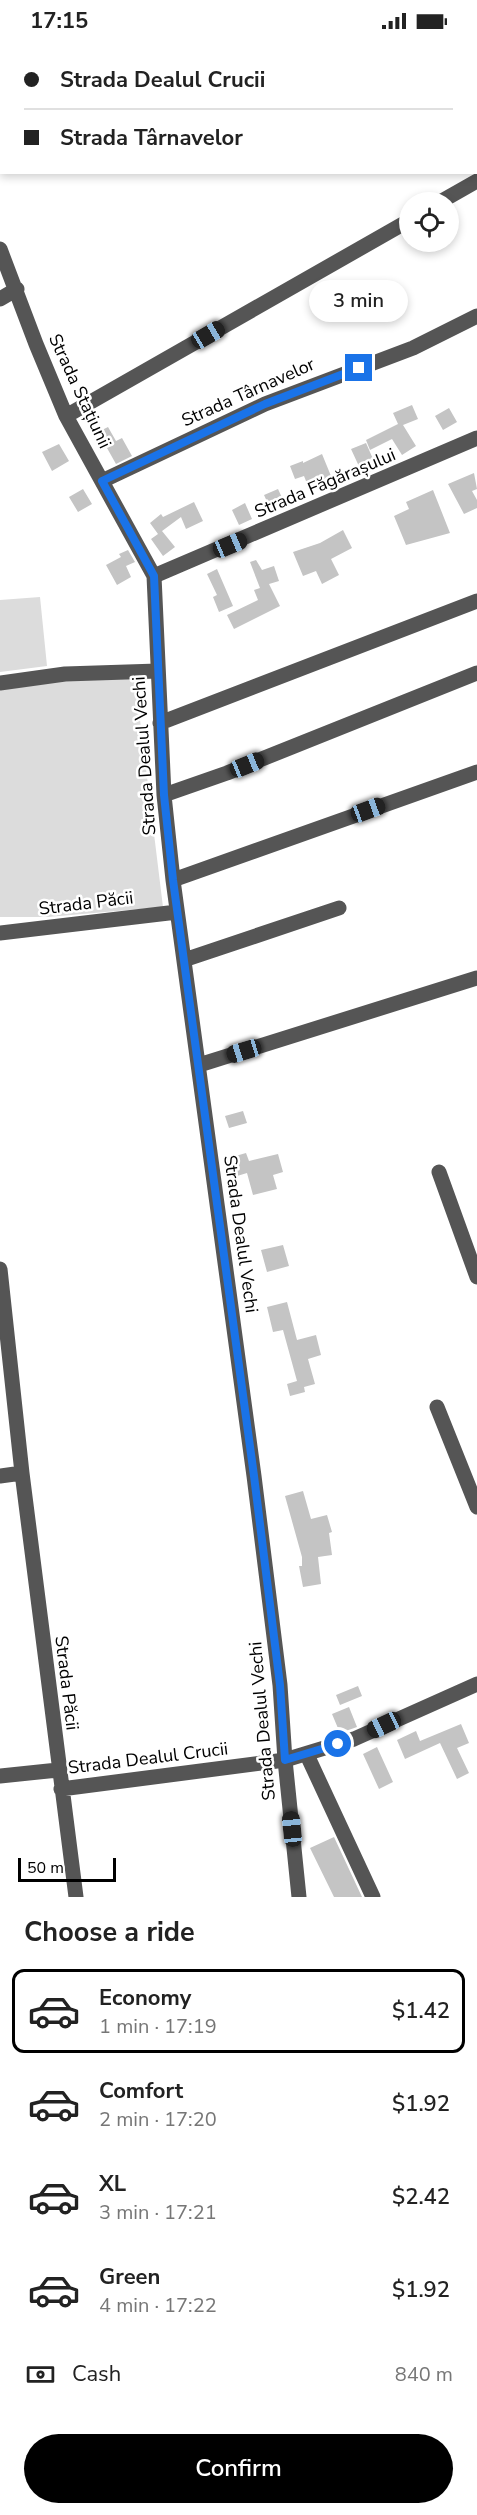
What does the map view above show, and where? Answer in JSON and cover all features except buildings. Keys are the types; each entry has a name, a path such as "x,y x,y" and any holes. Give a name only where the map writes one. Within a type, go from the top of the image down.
{"street":[{"path":"458,192 477,181"},
{"path":"66,416 399,226"},
{"name":"Strada Stațiunii","path":"0,249 66,416 154,576"},
{"path":"0,300 17,289"},
{"name":"Strada Târnavelor","path":"102,481 265,404 413,348 477,316"},
{"name":"Strada Făgărașului","path":"154,576 477,438"},
{"name":"Strada Dealul Vechi","path":"154,576 164,795 173,880 280,1685 299,1897"},
{"path":"160,723 477,601"},
{"path":"0,684 64,674 158,671"},
{"path":"164,795 227,773 477,673"},
{"path":"173,880 477,772"},
{"path":"184,960 339,908"},
{"name":"Strada Păcii","path":"0,933 177,912"},
{"path":"199,1065 477,978"},
{"path":"439,1172 477,1276"},
{"name":"Strada Păcii","path":"0,1269 22,1473 58,1770 76,1897"},
{"path":"437,1407 477,1507"},
{"path":"0,1476 22,1473"},
{"name":"Strada Dealul Crucii","path":"61,1789 285,1760 307,1755 354,1739 477,1684"},
{"path":"307,1755 373,1897"},
{"path":"0,1776 58,1770"}],"shaded area":[{"path":"40,597 47,666 0,672 0,600"},
{"path":"135,679 163,907 48,917 0,917 0,690 72,680"}],"route":[{"path":"338,1744 285,1760 280,1685 254,1476 173,880 164,795 153,598 154,576 102,481 294,391 359,368"}]}
